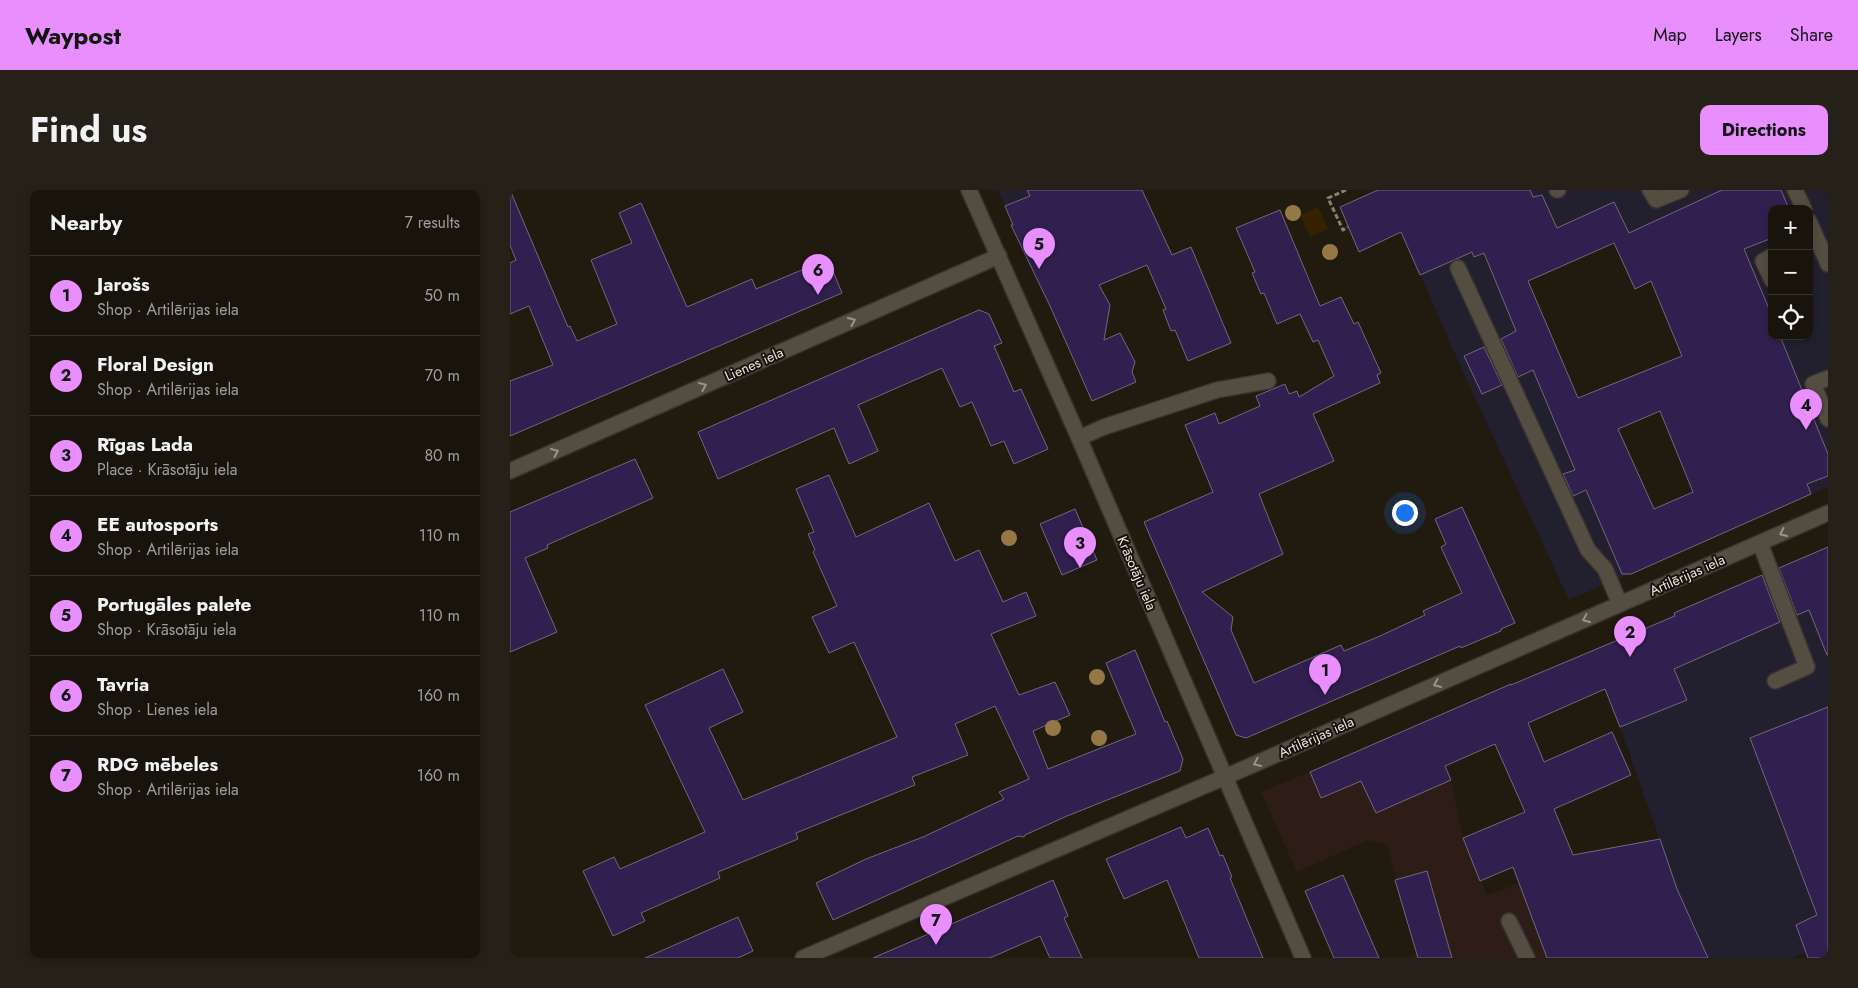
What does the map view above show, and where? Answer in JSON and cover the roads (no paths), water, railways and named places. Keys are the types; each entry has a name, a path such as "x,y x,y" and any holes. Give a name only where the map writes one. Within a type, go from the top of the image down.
{"street":[{"name":"Krāsotāju iela","path":"969,190 1079,438 1303,958"},
{"path":"1650,190 1656,200 1681,190"},
{"path":"1796,190 1802,205"},
{"path":"1813,238 1828,264"},
{"name":"Lienes iela","path":"510,471 999,256"},
{"path":"1768,258 1763,261 1768,272"},
{"path":"1458,268 1588,550 1605,570 1620,604"},
{"path":"1828,378 1813,384 1828,419"},
{"path":"1079,438 1104,427 1217,390 1268,380"},
{"name":"Artilērijas iela","path":"804,958 1225,777 1828,513"},
{"path":"1760,543 1808,667 1775,680"},
{"path":"1509,920 1527,958"}],"place":[{"name":"Portugāles palete","path":"1039,269"},
{"name":"Tavria","path":"818,295"},
{"name":"EE autosports","path":"1806,430"},
{"name":"Rīgas Lada","path":"1080,568"},
{"name":"Floral Design","path":"1630,657"},
{"name":"Jarošs","path":"1325,695"},
{"name":"RDG mēbeles","path":"936,945"}]}
